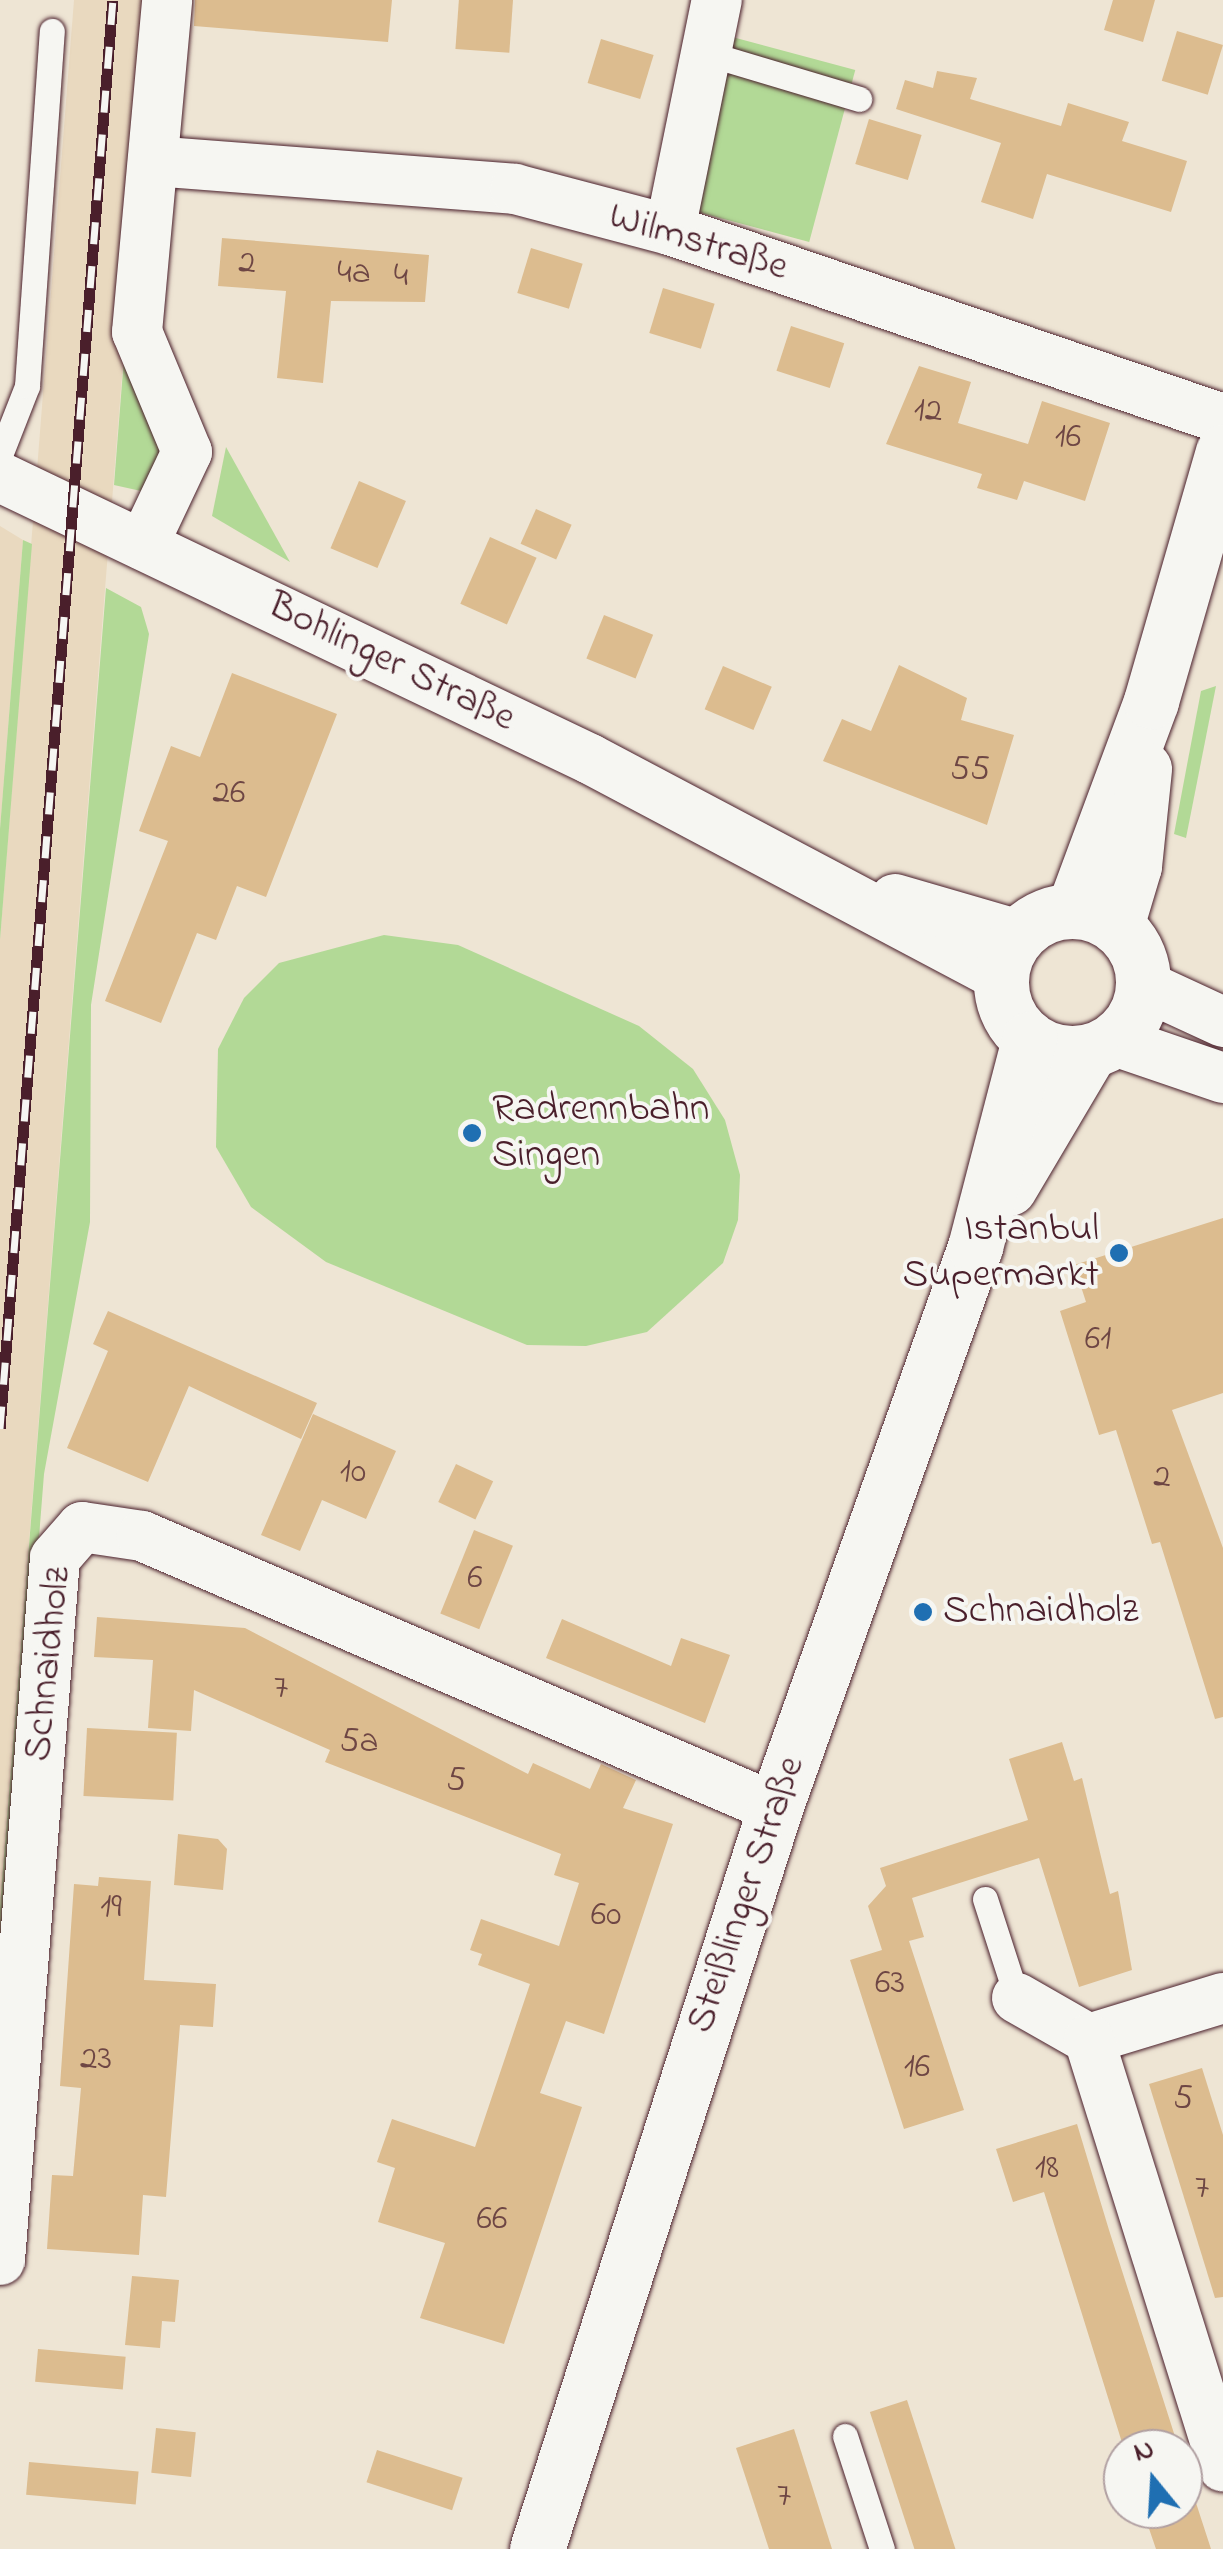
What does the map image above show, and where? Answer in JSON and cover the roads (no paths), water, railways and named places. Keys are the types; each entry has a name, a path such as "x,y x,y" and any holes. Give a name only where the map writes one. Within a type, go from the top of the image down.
{"street":[{"path":"143,545 187,452 137,332 168,0"},
{"path":"670,230 717,0"},
{"name":"Wilmstraße","path":"153,161 515,189 670,230 1223,418"},
{"path":"1094,918 1223,452"},
{"name":"Bohlinger Straße","path":"0,478 590,759 775,862 1010,956"},
{"path":"1094,918 1010,956 1008,1011 1030,1039 1101,1045 1223,1078"},
{"path":"1094,918 1136,952 1143,985 1223,1022"},
{"name":"Steißlinger Straße","path":"975,1247 1101,1045 1134,1016 1143,985"},
{"name":"Steißlinger Straße","path":"537,2549 775,1808 975,1247 1030,1039"},
{"name":"Schnaidholz","path":"0,2260 55,1558 82,1527 142,1536 775,1808"},
{"path":"1018,1998 1089,2039 1223,2467"},
{"path":"1089,2039 1223,1998"}],"lane":[{"path":"0,454 28,386 52,31"},
{"path":"706,54 859,99"},
{"path":"985,1900 1018,1998"},
{"path":"845,2436 882,2549"}],"railway":[{"path":"0,1428 113,0"}],"place":[{"name":"Radrennbahn Singen","path":"472,1133"},
{"name":"Istanbul Supermarkt","path":"1119,1253"},
{"name":"Schnaidholz","path":"923,1612"}]}
